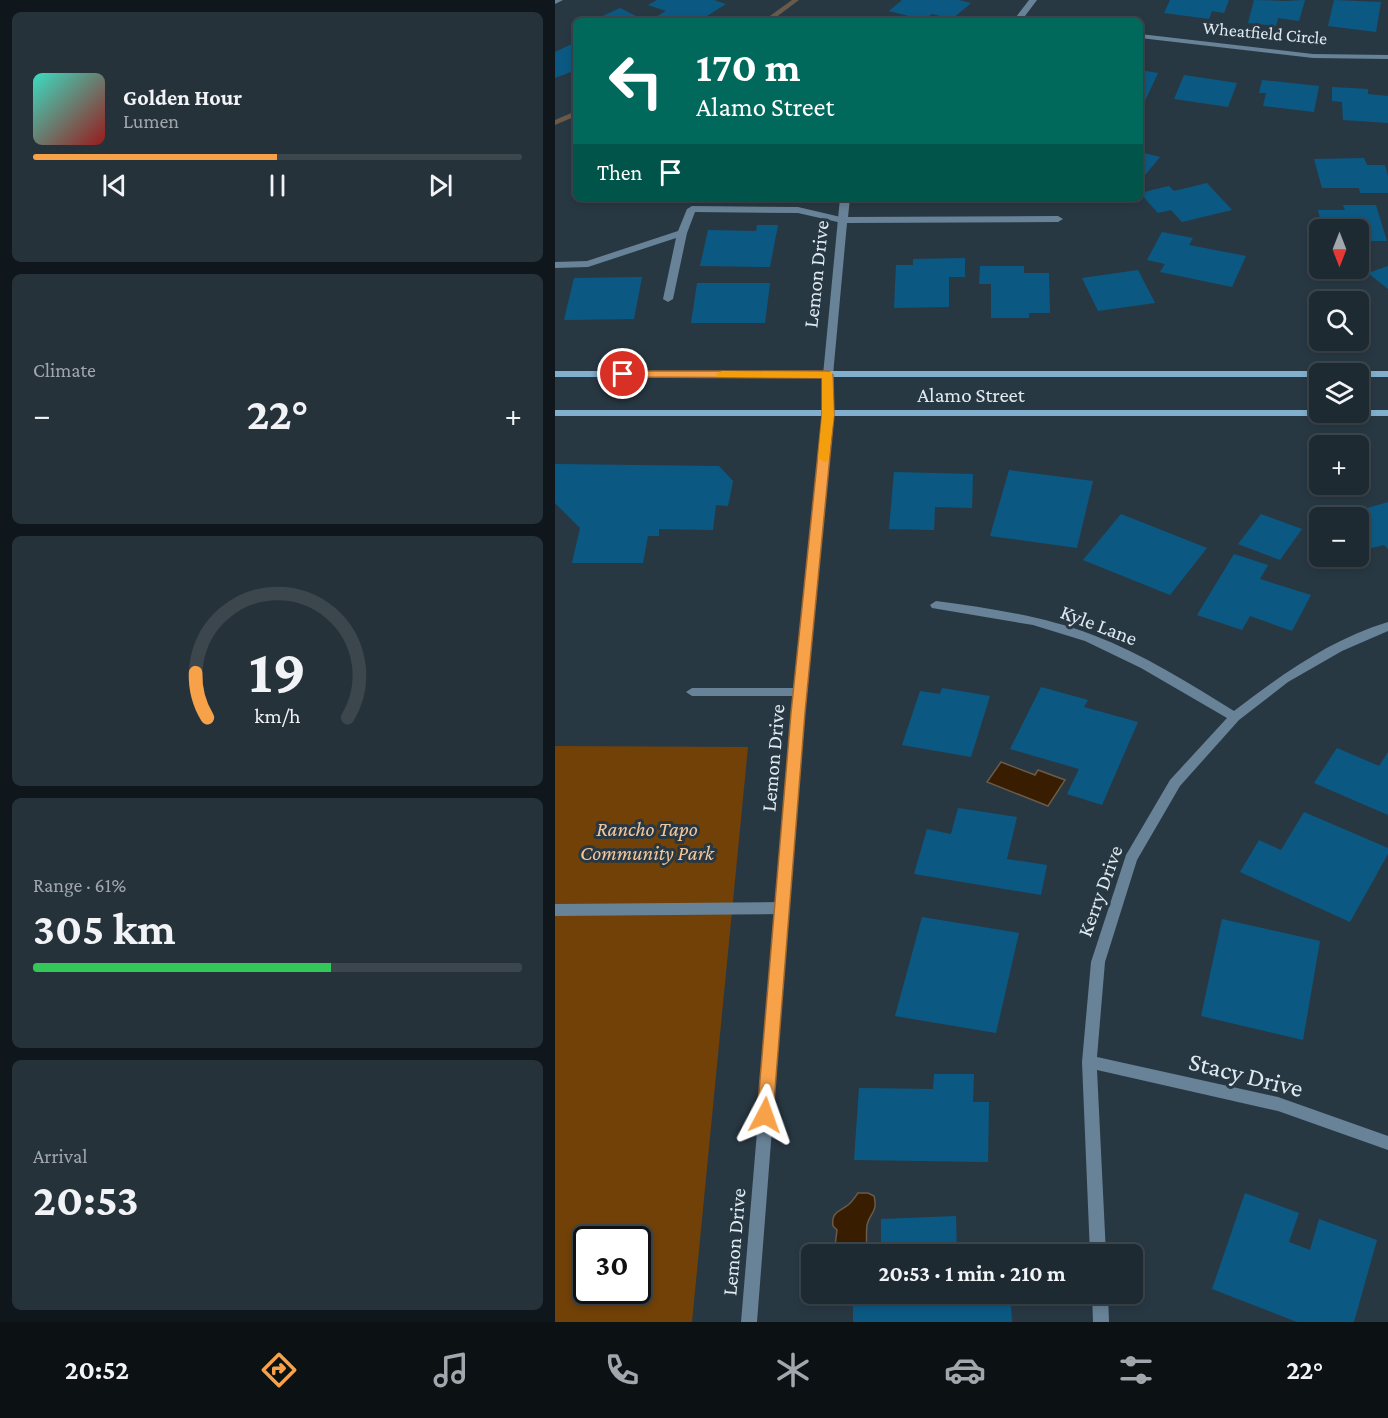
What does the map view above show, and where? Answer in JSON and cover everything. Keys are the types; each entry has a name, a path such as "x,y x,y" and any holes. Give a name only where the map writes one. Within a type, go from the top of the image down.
{"main road":[{"name":"Alamo Street","path":"555,374 1309,374"},
{"path":"1369,374 1388,374"},
{"name":"Alamo Street","path":"555,413 828,415 1388,413"}],"street":[{"path":"1020,18 1033,0"},
{"name":"Wheatfield Circle","path":"1143,36 1313,56 1388,57"},
{"path":"668,299 682,233 696,201"},
{"name":"Lemon Drive","path":"749,1322 781,908 828,415 828,375 845,201"},
{"path":"692,209 798,210 842,220 1058,219"},
{"path":"555,265 588,264 682,233"},
{"name":"Kyle Lane","path":"936,605 1013,616 1088,638 1152,667 1235,717"},
{"name":"Kerry Drive","path":"1098,1244 1089,1062 1098,962 1131,859 1175,783 1235,717 1284,679 1338,648 1388,626"},
{"path":"692,692 800,692"},
{"path":"555,910 781,908"},
{"name":"Stacy Drive","path":"1089,1062 1278,1104 1388,1143"},
{"path":"1100,1304 1101,1322"}],"green space":[{"name":"Rancho Tapo Community Park","path":"555,746 748,747 692,1322 555,1322"}],"shaded area":[{"path":"1001,762 1035,775 1038,770 1065,780 1048,806 987,782"},
{"path":"858,1193 868,1193 874,1196 874,1209 867,1225 866,1244 835,1244 837,1230 833,1226 833,1218"}],"building":[{"path":"657,0 714,0 726,4 704,18 654,18 666,11 648,5"},
{"path":"902,0 959,0 971,3 953,18 932,14 927,18 916,18 889,11"},
{"path":"1170,0 1229,0 1224,13 1212,11 1209,19 1164,13"},
{"path":"1254,0 1305,0 1299,21 1278,18 1276,26 1248,23"},
{"path":"1334,0 1381,2 1376,32 1328,26"},
{"path":"620,8 640,18 598,18"},
{"path":"573,43 573,71 555,78 555,52"},
{"path":"1143,70 1158,73 1145,101 1143,101"},
{"path":"1184,75 1237,83 1228,107 1174,99"},
{"path":"1262,80 1319,86 1314,112 1263,106 1266,93 1259,93"},
{"path":"1332,87 1368,89 1368,94 1388,96 1388,123 1343,120 1342,102 1332,101"},
{"path":"1143,153 1160,157 1146,174 1143,174"},
{"path":"1364,158 1367,165 1385,165 1388,176 1388,193 1360,193 1359,188 1322,188 1314,159"},
{"path":"1207,183 1232,210 1182,222 1171,210 1158,213 1143,196 1143,192 1169,186 1174,191"},
{"path":"1343,205 1376,205 1387,241 1369,241 1369,219 1320,219 1318,210 1345,210"},
{"path":"757,225 778,225 770,267 700,266 708,230 756,231"},
{"path":"1162,232 1193,238 1189,245 1246,256 1232,287 1160,272 1165,264 1147,260"},
{"path":"965,258 965,277 949,277 949,307 894,308 896,265 913,265 913,259"},
{"path":"980,266 1024,266 1024,273 1049,273 1050,313 1029,313 1029,318 991,318 991,284 979,284"},
{"path":"1388,266 1388,289 1369,274"},
{"path":"1138,270 1155,303 1098,311 1082,278"},
{"path":"642,277 634,319 564,320 574,278"},
{"path":"697,283 770,283 765,323 691,323"},
{"path":"555,464 719,466 733,481 728,506 716,505 713,530 659,529 659,536 648,536 643,563 572,563 580,528 555,503"},
{"path":"1009,470 1093,481 1077,548 990,536"},
{"path":"894,472 973,474 972,508 935,507 934,530 889,529"},
{"path":"1388,502 1388,549 1384,545 1369,549 1369,508"},
{"path":"1121,514 1207,548 1170,595 1083,560"},
{"path":"1261,514 1302,529 1280,560 1238,544"},
{"path":"1234,554 1268,565 1260,579 1311,595 1292,631 1250,616 1242,630 1197,615"},
{"path":"1041,687 1088,700 1084,707 1138,722 1102,805 1067,794 1079,769 1010,749"},
{"path":"942,688 990,696 971,757 902,745 920,691 940,694"},
{"path":"1337,748 1379,766 1388,752 1388,815 1314,783"},
{"path":"958,808 1017,817 1007,859 1047,865 1041,895 914,874 927,829 951,834"},
{"path":"1304,812 1388,848 1388,854 1350,922 1240,872 1259,840 1281,850"},
{"path":"922,917 1019,933 996,1033 895,1016"},
{"path":"1222,919 1320,941 1303,1040 1201,1016"},
{"path":"934,1074 974,1074 973,1102 989,1102 988,1162 854,1160 859,1088 933,1089"},
{"path":"1245,1193 1299,1213 1289,1242 1310,1250 1319,1219 1377,1240 1354,1322 1297,1322 1212,1289"},
{"path":"956,1216 957,1244 881,1244 881,1219"},
{"path":"853,1304 1011,1304 1012,1322 853,1322"}],"waterway":[{"path":"770,18 796,0"},
{"path":"555,123 573,114"}],"slow traffic":[{"path":"722,374 828,375 828,415 824,458"}],"route":[{"path":"623,374 828,375 828,415 798,713 765,1115"}]}
